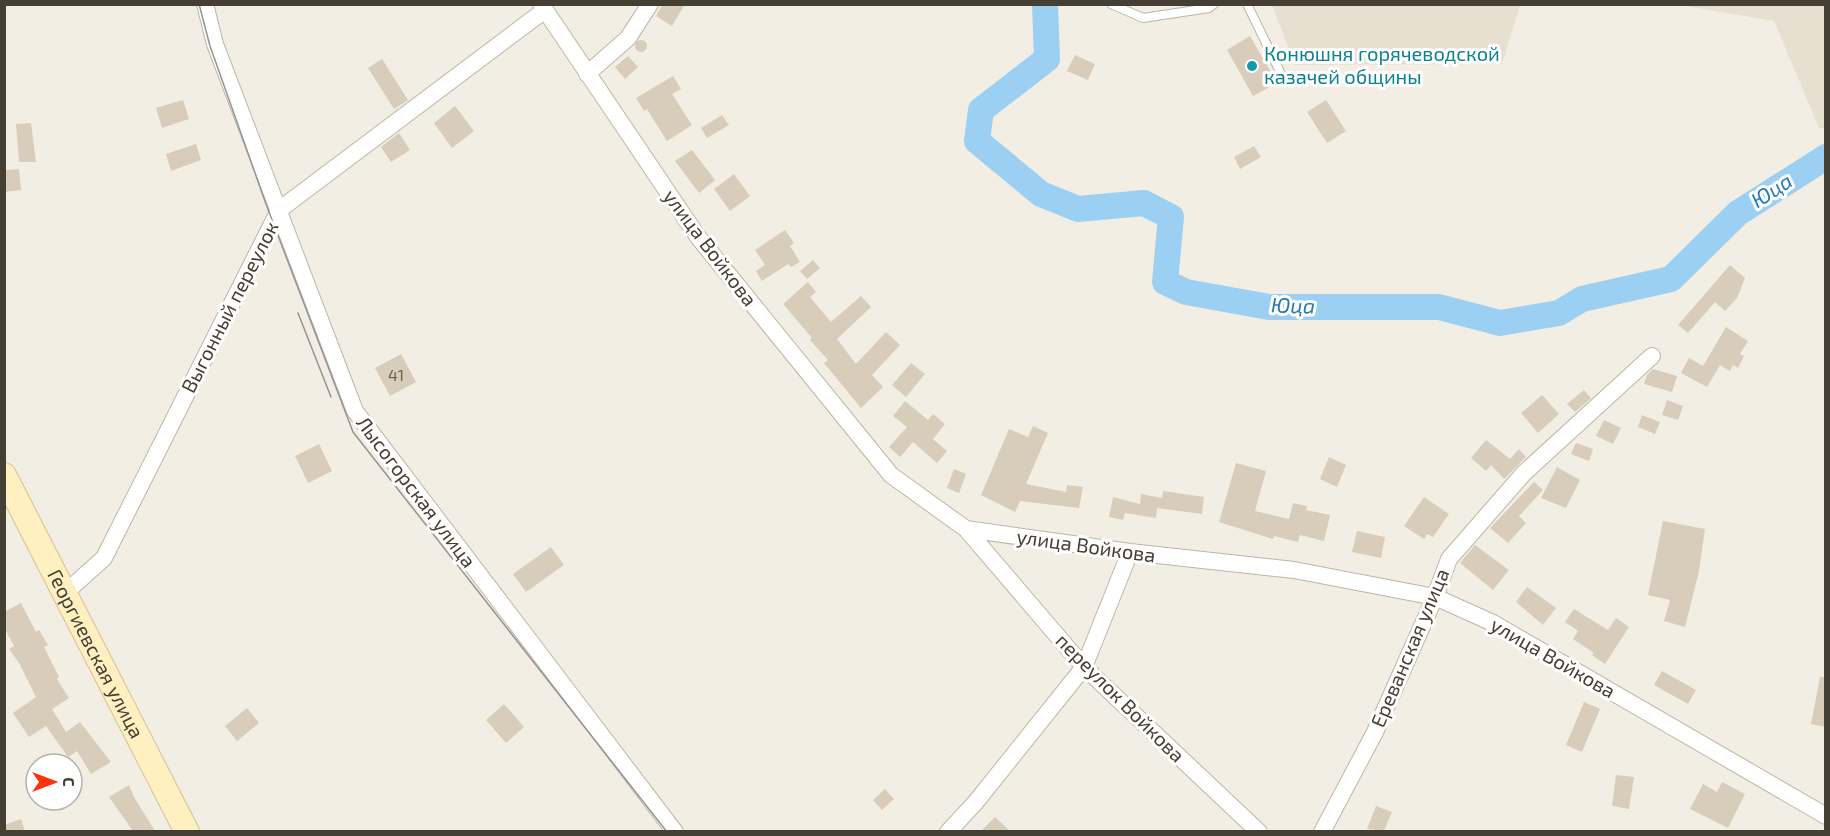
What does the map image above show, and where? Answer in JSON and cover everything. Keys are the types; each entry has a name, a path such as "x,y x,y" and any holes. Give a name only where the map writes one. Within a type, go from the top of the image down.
{"main road":[{"name":"Георгиевская улица","path":"4,475 187,831"}],"street":[{"name":"Лысогорская улица","path":"205,4 215,44 355,411 675,831"},
{"path":"587,74 628,38 650,4"},
{"name":"Выгонный переулок","path":"65,593 104,558 279,210 543,7"},
{"name":"улица Войкова","path":"543,7 698,237 891,475 966,529 1130,552 1294,570 1436,597 1492,623 1826,816"},
{"name":"Ереванская улица","path":"1322,831 1375,732 1436,597 1449,559 1524,473 1652,356"},
{"name":"переулок Войкова","path":"966,529 1083,667 1258,831"},
{"path":"948,831 975,803 1083,667 1130,552"}],"lane":[{"path":"1111,4 1143,18 1209,8 1214,4"},
{"path":"1247,4 1285,82"}],"shaded area":[{"path":"1272,5 1520,5 1502,64 1295,65"},
{"path":"1680,5 1825,5 1825,128 1819,128 1774,21"}],"building":[{"path":"663,4 685,4 672,26 656,16"},
{"name":"Конюшня горячеводской казачей общины","path":"1250,36 1277,83 1253,96 1227,50"},
{"path":"643,40 647,46 643,52 639,52 635,44"},
{"path":"1075,55 1095,64 1088,80 1067,71"},
{"path":"628,56 638,67 625,79 615,67"},
{"path":"382,59 408,100 394,109 368,68"},
{"path":"673,76 681,89 672,94 692,125 667,141 647,109 644,111 636,98"},
{"path":"183,100 189,119 162,128 156,108"},
{"path":"1326,100 1346,131 1327,143 1307,112"},
{"path":"455,106 474,131 452,148 434,123"},
{"path":"722,115 729,125 707,138 701,128"},
{"path":"31,123 36,162 19,162 16,124"},
{"path":"399,133 410,150 391,162 381,147"},
{"path":"196,144 201,160 171,171 166,154"},
{"path":"1254,146 1261,157 1240,169 1234,157"},
{"path":"692,150 715,180 699,193 675,161"},
{"path":"19,169 21,190 4,192 4,170"},
{"path":"734,174 750,196 730,211 714,189"},
{"path":"785,230 794,243 790,246 800,262 791,267 788,264 762,281 756,271 765,265 755,250"},
{"path":"813,260 820,268 807,279 800,271"},
{"path":"1730,265 1745,278 1737,298 1725,311 1715,302 1688,333 1678,325"},
{"path":"808,282 816,292 810,297 831,322 861,296 871,307 837,339 856,364 886,332 900,345 872,375 883,387 861,408 824,363 828,360 810,340 812,338 783,304"},
{"path":"1726,327 1748,341 1740,354 1744,356 1738,368 1733,365 1730,371 1720,365 1707,387 1681,373 1689,358 1703,366"},
{"path":"401,354 416,382 390,396 375,368"},
{"path":"911,363 925,374 906,397 892,385"},
{"path":"1653,369 1677,376 1672,392 1644,384 1647,375"},
{"path":"1584,390 1591,398 1575,412 1567,404"},
{"path":"1542,395 1559,414 1538,433 1521,413"},
{"path":"1667,400 1683,406 1678,420 1662,415"},
{"path":"905,401 928,420 933,414 945,424 933,439 947,451 937,463 913,442 900,457 889,447 907,427 893,416"},
{"path":"1642,415 1660,422 1655,434 1638,427"},
{"path":"1604,420 1621,428 1613,444 1596,436"},
{"path":"1033,426 1048,433 1026,484 1066,492 1067,485 1083,487 1079,508 1020,501 1015,512 981,495 1009,429 1028,437"},
{"path":"1486,440 1510,459 1519,449 1526,457 1504,479 1491,465 1486,471 1471,458"},
{"path":"1576,443 1593,449 1589,461 1571,454"},
{"path":"319,444 332,471 308,483 295,456"},
{"path":"1329,457 1346,465 1337,487 1320,479"},
{"path":"1236,463 1266,471 1255,511 1289,519 1293,503 1307,506 1306,510 1330,515 1324,541 1300,535 1298,542 1274,536 1273,539 1219,522"},
{"path":"1557,467 1580,480 1566,508 1541,498"},
{"path":"954,469 966,474 959,493 947,488"},
{"path":"1534,482 1543,490 1519,516 1526,523 1508,543 1490,528"},
{"path":"1163,491 1204,497 1202,514 1157,508 1156,518 1125,513 1123,520 1109,517 1113,497 1140,504 1141,494 1162,498"},
{"path":"1424,497 1449,514 1433,537 1427,534 1424,539 1404,526"},
{"path":"1663,521 1705,529 1699,571 1685,627 1664,621 1670,600 1648,595"},
{"path":"1357,531 1385,537 1381,558 1352,552"},
{"path":"1475,545 1509,570 1493,590 1460,563"},
{"path":"551,547 564,565 526,592 513,574"},
{"path":"1527,587 1556,608 1543,625 1516,602"},
{"path":"21,603 36,632 39,630 48,645 44,647 59,677 57,679 69,698 52,709 66,732 80,722 111,762 91,774 84,762 84,752 64,752 46,726 29,737 13,713 36,697 19,663 9,649 14,646 4,627 4,612"},
{"path":"1574,609 1608,630 1616,618 1629,627 1605,664 1592,655 1594,653 1573,639 1578,631 1565,622"},
{"path":"1662,671 1696,690 1688,704 1654,685"},
{"path":"1820,677 1826,677 1826,727 1811,724"},
{"path":"1584,702 1600,709 1582,752 1566,745"},
{"path":"504,704 524,727 506,743 486,720"},
{"path":"247,708 259,723 237,741 225,726"},
{"path":"1616,775 1634,777 1629,809 1612,806"},
{"path":"1722,782 1745,794 1728,828 1690,809 1703,784 1717,792"},
{"path":"129,785 155,831 133,831 109,797"},
{"path":"885,789 894,799 882,810 873,800"},
{"path":"1376,806 1392,812 1384,831 1367,829"},
{"path":"995,817 1010,831 981,831"},
{"path":"21,819 25,831 4,831 4,825"}],"waterway":[{"name":"Юца","path":"1045,4 1047,59 981,110 977,141 1041,194 1078,209 1144,203 1171,217 1165,282 1186,292 1269,307 1439,307 1500,323 1559,313 1582,299 1671,279 1738,213 1826,157"}],"tram line":[{"path":"199,4 210,46 266,204 353,432 667,832"},
{"path":"298,313 331,397"}],"place":[{"name":"Конюшня горячеводской казачей общины","path":"1252,66"}]}
